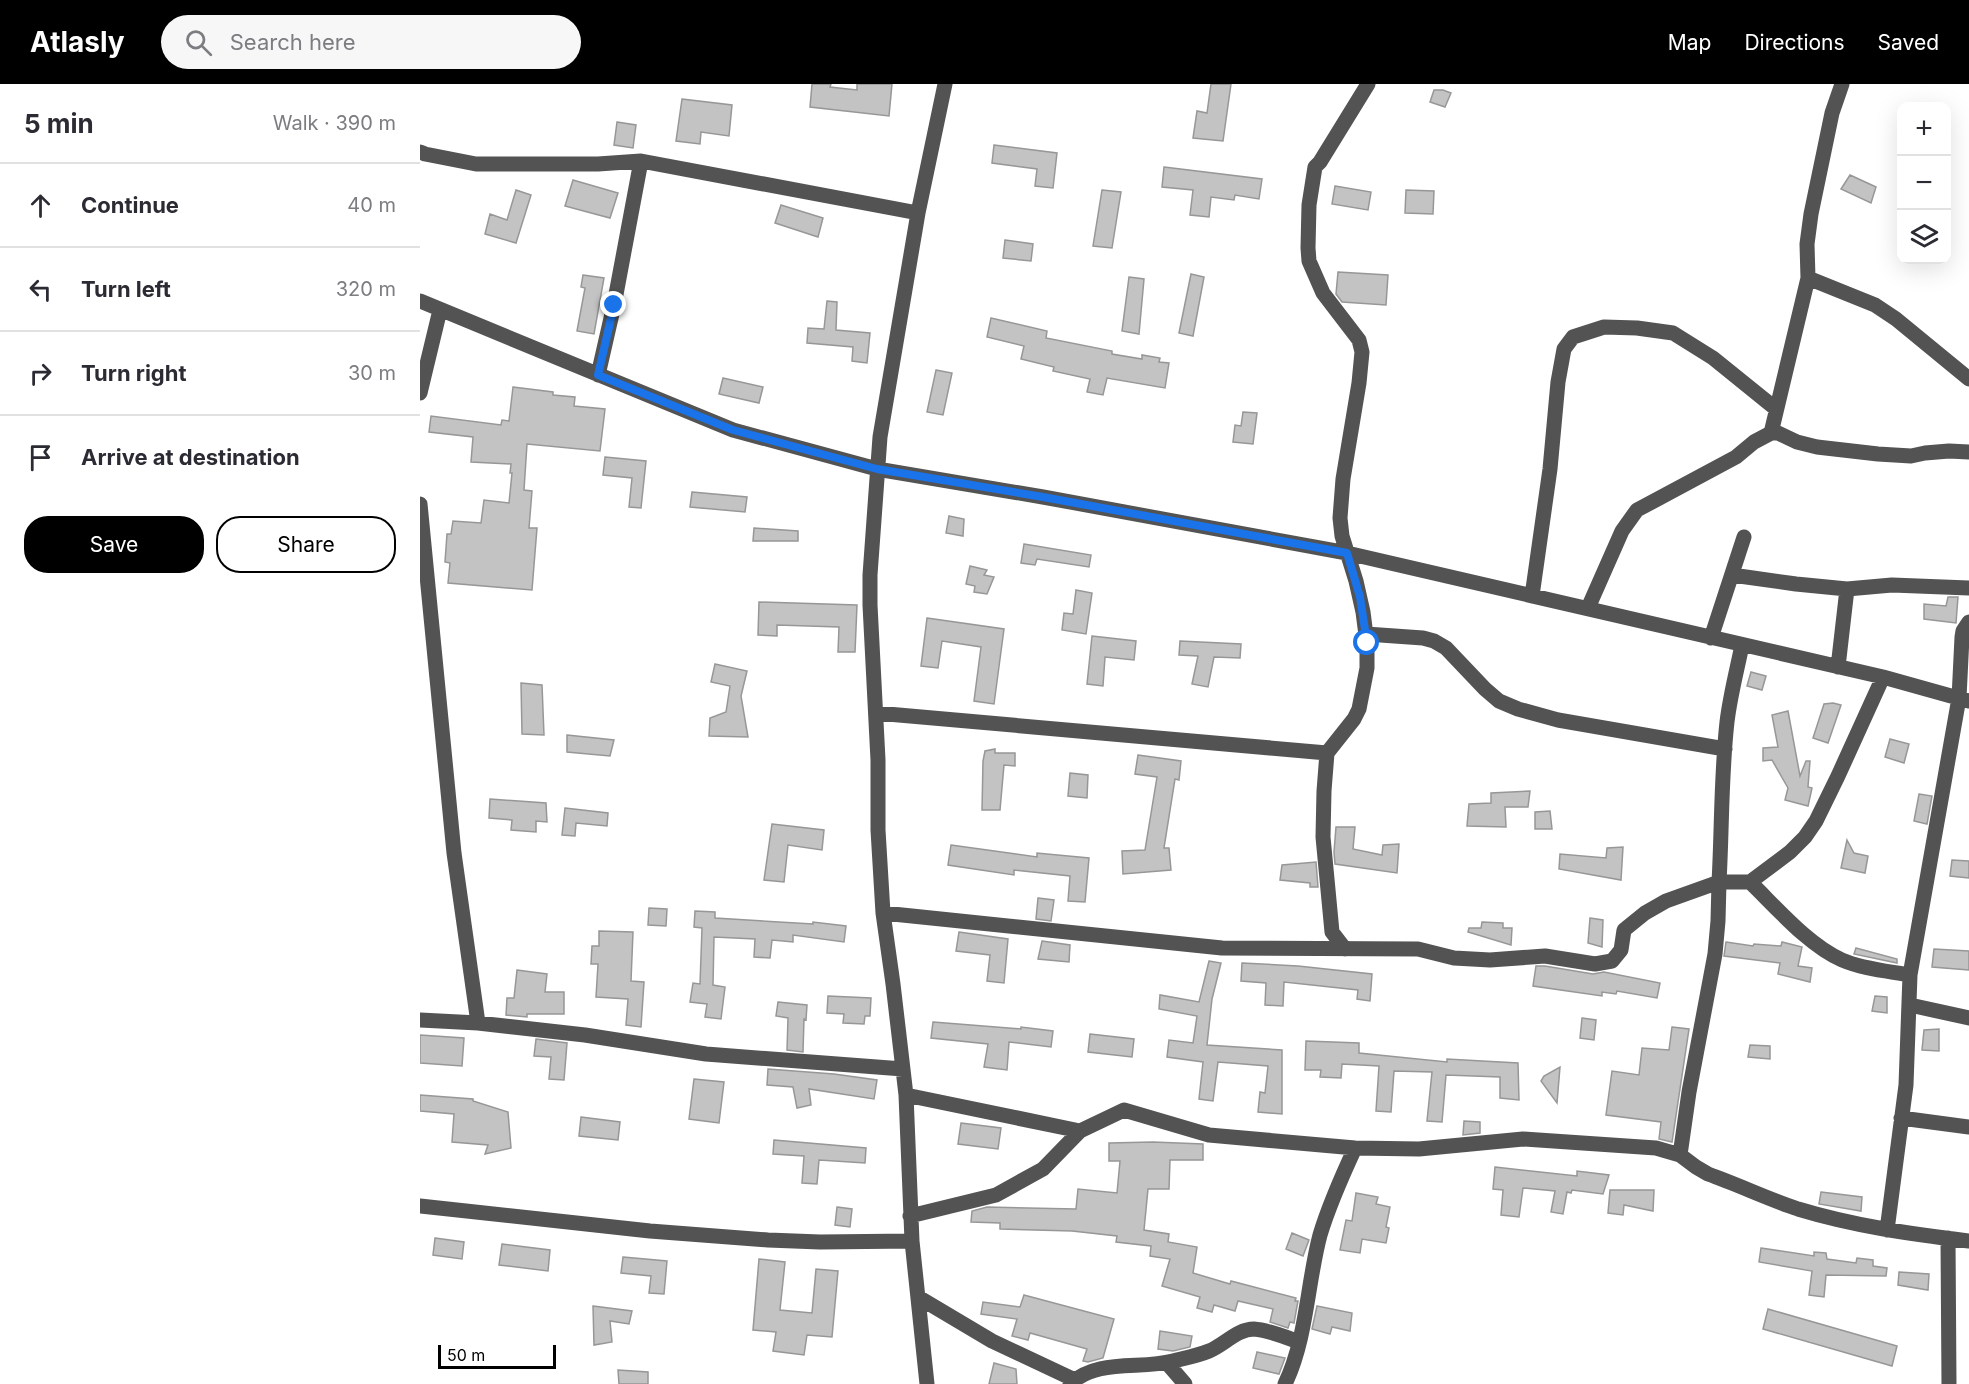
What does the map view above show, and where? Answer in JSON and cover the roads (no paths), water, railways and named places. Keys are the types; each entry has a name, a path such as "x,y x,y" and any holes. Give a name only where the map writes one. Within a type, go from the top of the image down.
{"street":[{"path":"927,1384 910,1216 906,1095 883,913 870,597 880,436 918,213 945,84"},
{"path":"1345,949 1332,932 1323,837 1327,753 1354,719 1359,709 1367,669 1366,634 1356,581 1342,536 1341,509 1343,479 1359,382 1362,347 1355,334 1323,293 1309,261 1308,235 1309,205 1315,167 1368,84"},
{"path":"1771,433 1809,278 1807,244 1811,214 1832,113 1842,84"},
{"path":"420,152 476,164 598,164 641,160 918,213"},
{"path":"598,375 614,305 641,160"},
{"path":"1809,278 1875,306 1896,319 1969,379"},
{"path":"420,301 733,430 877,469 1072,502 1347,553 1883,677 1964,700"},
{"path":"420,393 440,310"},
{"path":"1532,596 1550,469 1558,382 1564,349 1573,337 1604,327 1637,328 1673,333 1713,358 1776,408"},
{"path":"1588,608 1622,531 1637,510 1736,457 1754,442 1771,433 1778,433 1797,442 1817,447 1878,454 1911,456 1949,451 1969,452"},
{"path":"420,504 454,853 478,1023"},
{"path":"1711,638 1744,537"},
{"path":"1732,574 1805,586 1847,589 1892,585 1967,587 1969,572"},
{"path":"1838,667 1847,589"},
{"path":"1887,1230 1906,1085 1910,975 1964,700 1962,637 1969,622"},
{"path":"1366,634 1423,638 1434,641 1446,648 1499,701 1518,708 1558,720 1725,749"},
{"path":"1680,1155 1689,1092 1715,954 1725,749 1728,719 1742,645"},
{"path":"883,913 1222,948 1418,949 1454,958 1490,960 1545,956 1595,964 1612,962 1621,950 1624,930 1645,913 1666,902 1719,882 1750,882 1790,852 1805,837 1816,821 1861,729 1883,677"},
{"path":"876,713 1327,753"},
{"path":"1750,882 1800,930 1842,960 1869,968 1910,975"},
{"path":"1910,1005 1969,1018"},
{"path":"420,1020 478,1023 585,1035 706,1054 903,1069"},
{"path":"906,1095 1080,1131"},
{"path":"910,1216 996,1195 1043,1169 1080,1131 1124,1110 1209,1135 1355,1148 1419,1149 1523,1138 1656,1148 1680,1155 1708,1174 1795,1208 1887,1230 1969,1241"},
{"path":"1901,1118 1969,1127"},
{"path":"1285,1384 1299,1342 1320,1235 1355,1148"},
{"path":"420,1206 650,1231 768,1240 912,1241"},
{"path":"1948,1238 1949,1384"},
{"path":"918,1297 992,1341 1072,1382 1104,1368 1167,1363 1200,1355 1237,1334 1254,1329 1299,1342"},
{"path":"1167,1363 1185,1384"}]}
